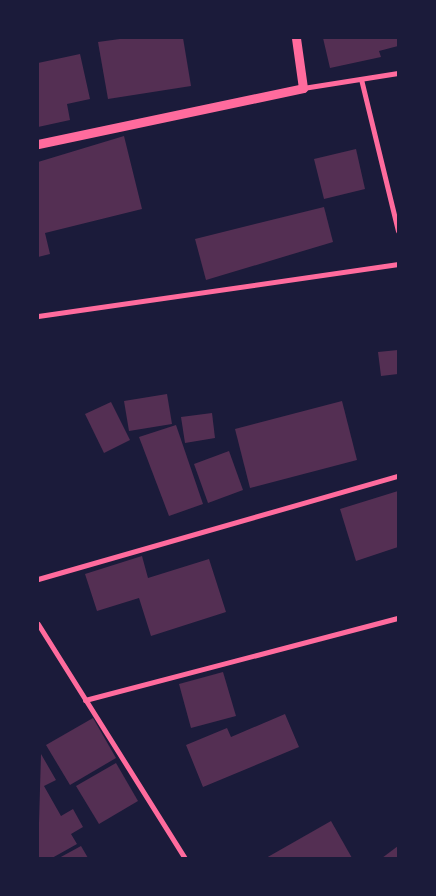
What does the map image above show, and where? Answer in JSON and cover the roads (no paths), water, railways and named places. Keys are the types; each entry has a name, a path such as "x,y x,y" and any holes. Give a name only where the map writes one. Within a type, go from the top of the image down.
{"street":[{"path":"296,38 303,88"},
{"path":"38,144 303,88 398,73"},
{"path":"362,79 398,231"},
{"path":"38,316 398,264"},
{"path":"38,578 398,476"},
{"path":"85,700 398,618"},
{"path":"38,624 186,858"}]}
